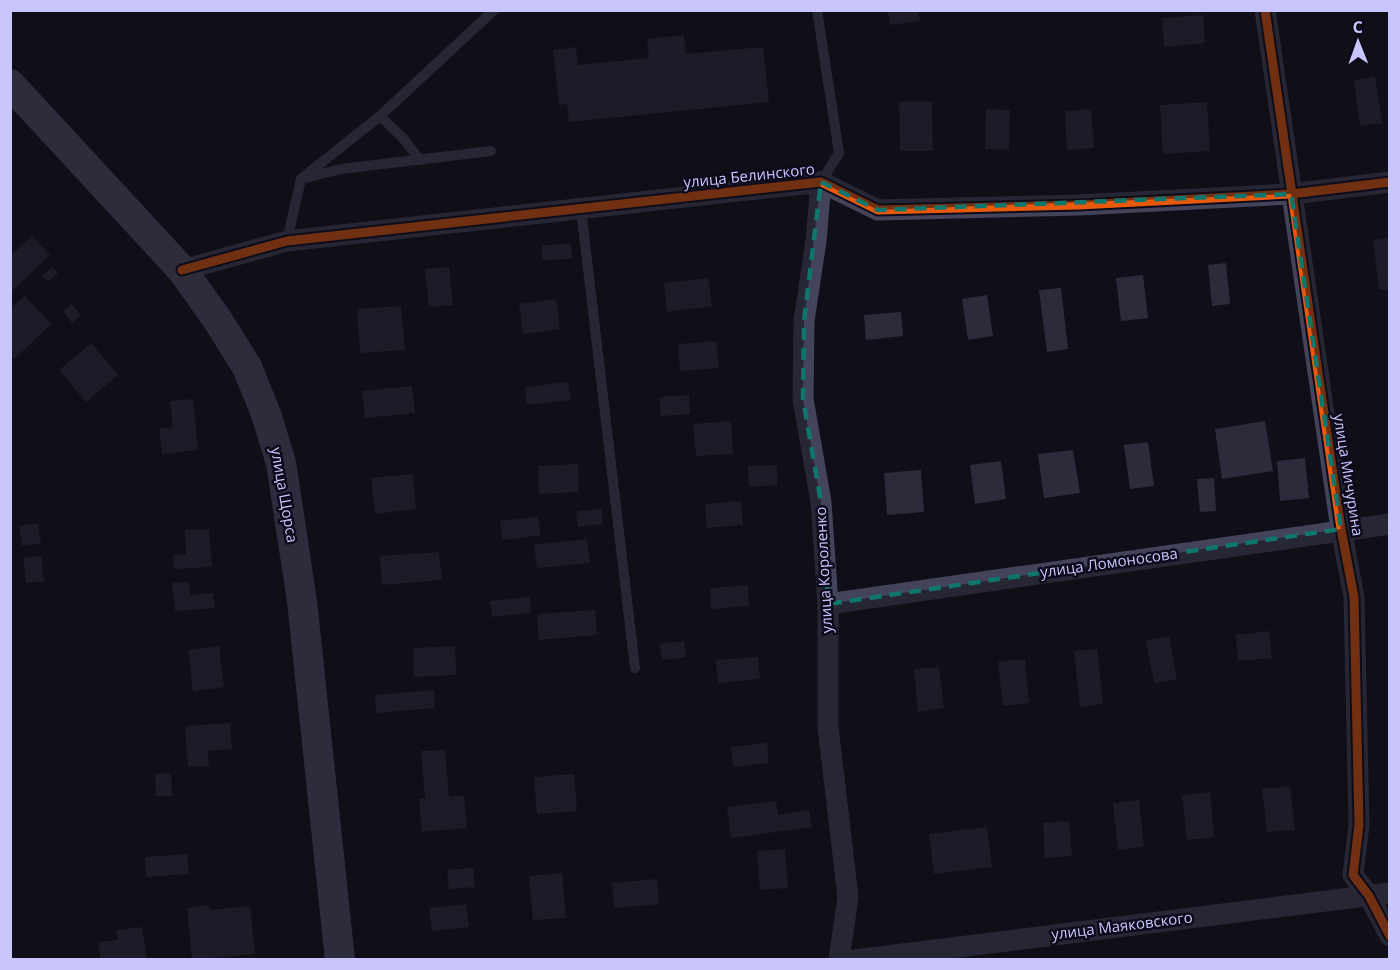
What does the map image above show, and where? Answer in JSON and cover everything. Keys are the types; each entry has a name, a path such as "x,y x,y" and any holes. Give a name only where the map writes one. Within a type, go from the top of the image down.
{"main road":[{"name":"улица Щорса","path":"10,84 182,270 218,319 247,367 266,414 280,463 303,612 340,960"}],"street":[{"name":"улица Мичурина","path":"1265,10 1341,529 1354,597 1359,825 1353,875 1379,895 1389,936"},
{"name":"улица Белинского","path":"182,270 287,241 821,182 878,210 1291,194 1389,182"},
{"name":"улица Короленко","path":"821,182 816,242 804,321 803,399 821,502 828,604 828,727 848,897 839,960"},
{"name":"улица Ломоносова","path":"828,604 1341,529 1389,524"},
{"name":"улица Маяковского","path":"855,960 1379,895"}],"lane":[{"path":"287,241 301,179 380,116 494,10"},
{"path":"817,10 839,153 821,182"},
{"path":"380,116 403,138 420,160"},
{"path":"301,179 341,169 492,151"},
{"path":"581,209 635,668"}],"highlighted area":[{"path":"821,182 878,210 1291,194 1341,529 828,604 821,502 803,399 804,321"}],"building":[{"path":"888,10 918,10 920,21 890,25"},
{"path":"1203,15 1205,43 1164,47 1162,18"},
{"path":"684,35 686,54 763,47 769,102 569,122 567,104 559,105 553,50 576,47 578,65 649,58 647,39"},
{"path":"1375,77 1382,123 1360,126 1354,80"},
{"path":"932,101 933,151 900,151 899,102"},
{"path":"1207,102 1210,151 1163,154 1160,105"},
{"path":"986,109 1010,110 1009,150 985,149"},
{"path":"1091,109 1094,148 1067,150 1065,111"},
{"path":"32,236 50,255 10,293 10,256"},
{"path":"1390,238 1390,289 1379,290 1373,240"},
{"path":"571,244 572,259 542,260 542,245"},
{"path":"1226,263 1230,304 1212,306 1208,265"},
{"path":"52,267 58,273 48,282 42,275"},
{"path":"449,267 453,305 429,307 425,269"},
{"path":"1143,275 1148,318 1121,321 1116,278"},
{"path":"708,278 712,306 667,312 664,283"},
{"path":"1061,288 1068,349 1047,352 1039,290"},
{"path":"987,295 993,336 968,340 962,299"},
{"path":"25,296 51,324 14,359 10,355 10,309"},
{"path":"556,299 560,329 523,334 519,304"},
{"path":"72,304 81,316 72,323 63,311"},
{"path":"401,306 405,350 360,353 357,309"},
{"path":"901,312 903,336 866,340 864,315"},
{"path":"716,341 719,368 680,371 678,344"},
{"path":"91,343 118,375 86,402 59,370"},
{"path":"568,382 571,400 527,405 525,387"},
{"path":"412,386 415,413 365,418 362,391"},
{"path":"689,395 690,414 661,416 659,397"},
{"path":"193,399 198,450 162,454 159,429 173,427 170,401"},
{"path":"731,421 733,454 696,456 693,424"},
{"path":"1265,421 1273,471 1222,479 1215,429"},
{"path":"1148,442 1154,486 1130,489 1124,445"},
{"path":"1073,450 1080,493 1044,498 1038,454"},
{"path":"1305,458 1309,498 1280,501 1277,461"},
{"path":"1001,461 1006,499 975,504 970,465"},
{"path":"578,464 579,492 539,494 538,466"},
{"path":"777,465 777,485 749,487 748,466"},
{"path":"921,470 924,512 887,515 884,473"},
{"path":"413,474 416,509 375,514 371,478"},
{"path":"1214,478 1216,511 1200,512 1197,479"},
{"path":"741,501 743,525 707,528 705,504"},
{"path":"601,508 603,524 578,527 576,512"},
{"path":"538,517 541,535 502,540 500,521"},
{"path":"38,523 41,543 22,546 19,526"},
{"path":"209,529 212,567 174,569 173,555 186,554 185,530"},
{"path":"587,539 590,563 537,568 534,545"},
{"path":"439,552 442,580 382,585 380,556"},
{"path":"41,556 44,581 26,583 23,558"},
{"path":"189,582 190,595 213,593 215,608 175,611 172,583"},
{"path":"748,585 749,606 711,609 710,588"},
{"path":"530,597 531,613 492,617 490,601"},
{"path":"595,610 597,635 539,640 537,614"},
{"path":"1269,631 1272,658 1238,661 1236,635"},
{"path":"1169,636 1177,679 1154,683 1146,640"},
{"path":"684,641 686,657 662,660 660,644"},
{"path":"219,646 224,687 193,691 188,650"},
{"path":"455,646 456,675 414,677 413,648"},
{"path":"1097,649 1103,704 1080,707 1074,651"},
{"path":"758,657 760,679 718,683 716,660"},
{"path":"1025,659 1029,703 1003,706 998,662"},
{"path":"939,667 944,708 918,712 914,669"},
{"path":"434,690 435,708 376,713 375,695"},
{"path":"230,723 232,749 208,751 209,766 188,767 185,726"},
{"path":"767,743 769,763 733,767 731,747"},
{"path":"445,750 449,797 464,795 467,828 422,832 419,799 425,798 421,751"},
{"path":"171,773 172,796 156,796 155,774"},
{"path":"574,774 577,811 537,814 534,777"},
{"path":"1290,786 1295,830 1267,832 1262,789"},
{"path":"1210,792 1214,837 1187,840 1182,795"},
{"path":"1139,800 1144,847 1118,850 1113,803"},
{"path":"776,801 778,815 809,810 812,827 731,838 727,807"},
{"path":"1069,821 1072,856 1045,858 1043,823"},
{"path":"987,827 992,867 934,874 929,834"},
{"path":"785,849 788,888 760,890 757,851"},
{"path":"187,854 189,874 146,877 145,857"},
{"path":"473,868 475,887 449,889 447,870"},
{"path":"562,873 566,918 533,920 529,876"},
{"path":"657,879 659,904 614,908 612,883"},
{"path":"466,904 469,927 432,931 429,908"},
{"path":"209,905 210,910 250,906 255,954 192,960 187,908"},
{"path":"142,927 147,960 101,960 98,942 118,940 117,930"}],"cycle path":[{"path":"1265,10 1341,529 1354,597 1359,825 1353,875 1369,896 1390,936"},
{"path":"182,270 287,241 821,182 878,210 1079,205 1291,194 1390,182"}]}
